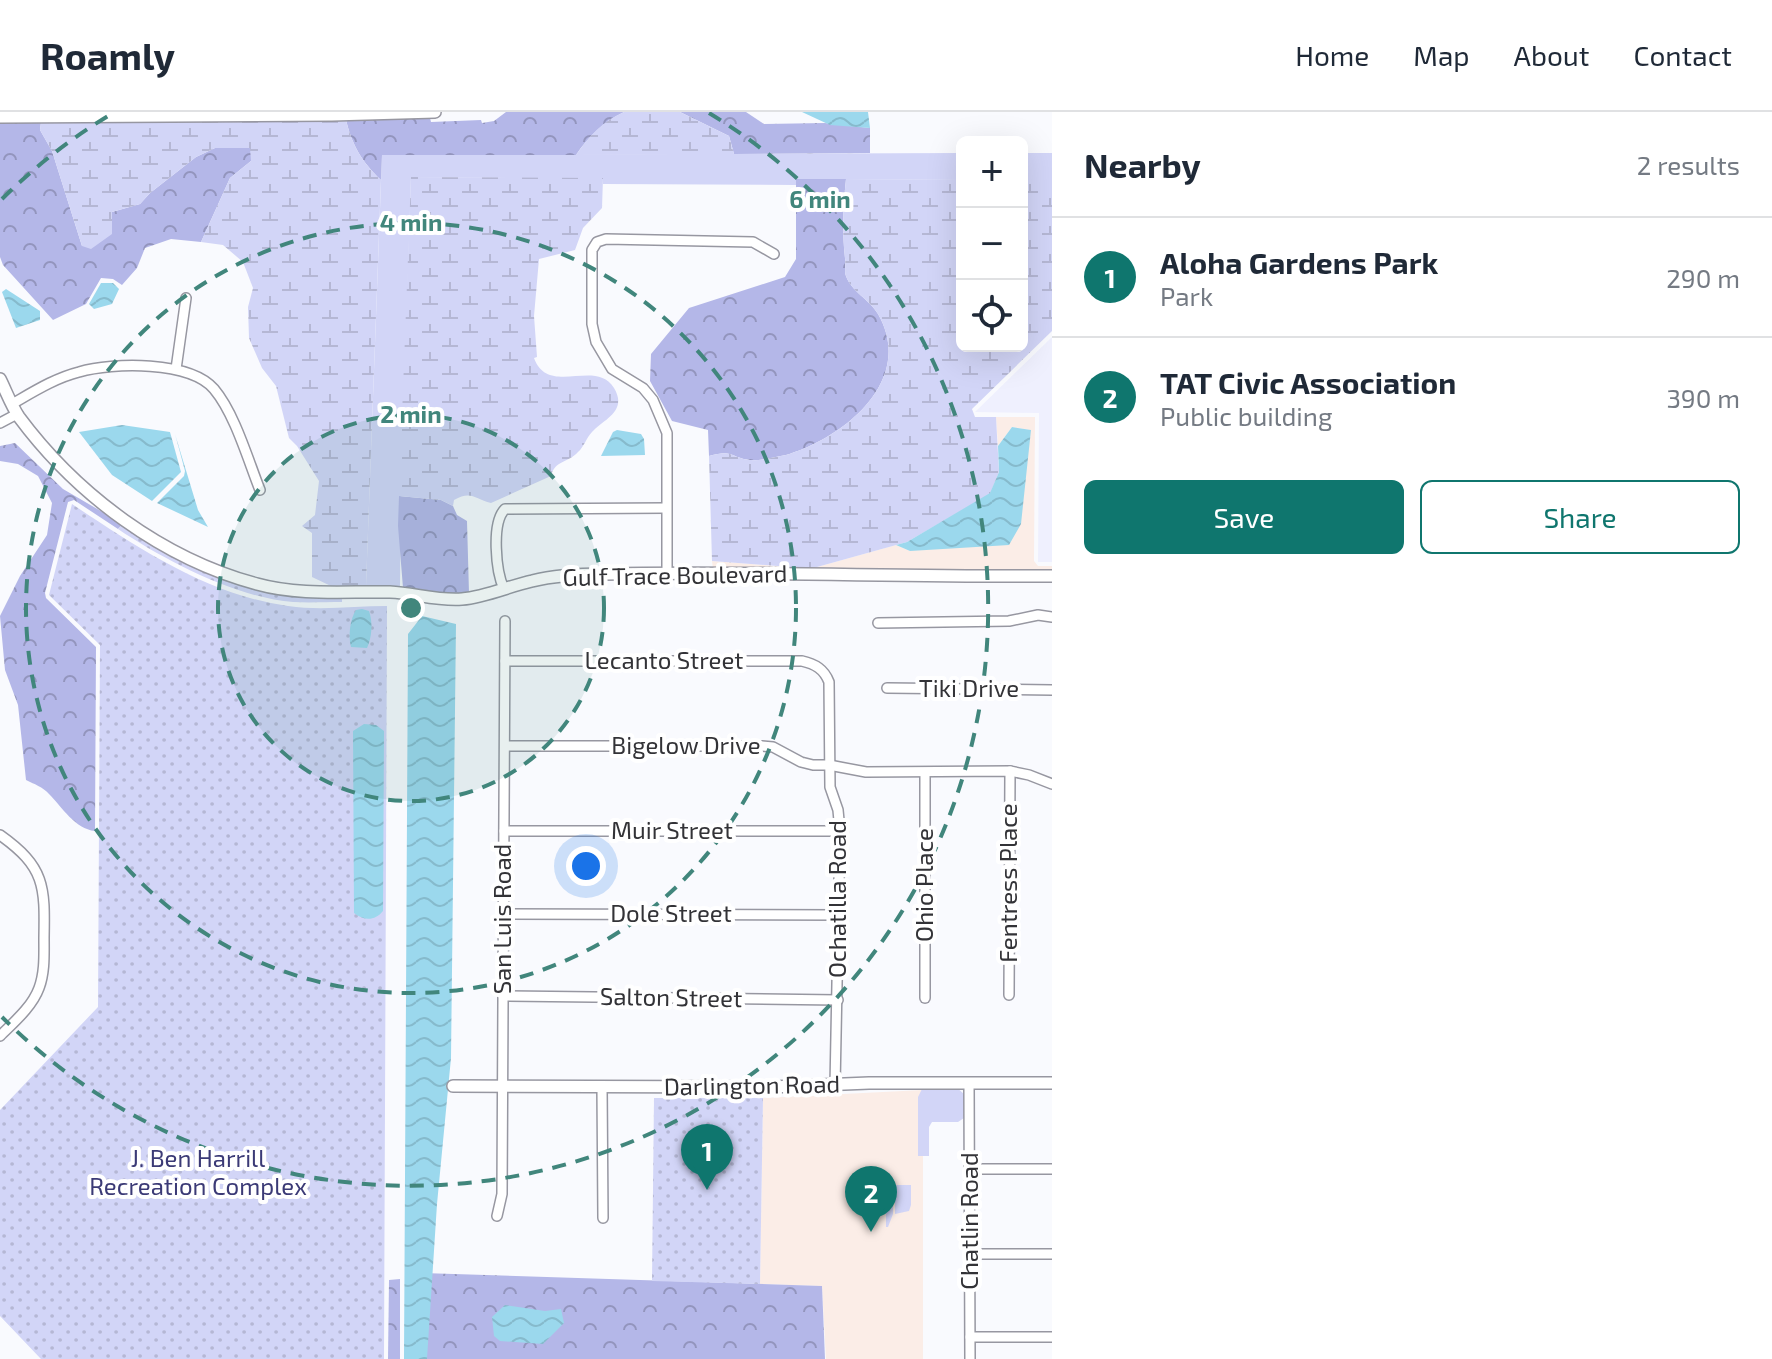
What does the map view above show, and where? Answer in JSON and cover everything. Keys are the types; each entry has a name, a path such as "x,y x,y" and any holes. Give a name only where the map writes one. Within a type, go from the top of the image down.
{"street":[{"path":"4,116 435,112"},
{"path":"667,573 667,433 653,400 643,388 612,369 596,342 592,324 592,250 597,242 606,239 753,242 774,254"},
{"path":"176,369 186,298"},
{"path":"0,423 10,404 78,372 105,366 176,369 196,375 213,388 226,406 260,490"},
{"name":"Gulf Trace Boulevard","path":"0,379 10,404 50,454 108,508 154,542 259,585 325,592 395,592 461,599 532,581 571,575 1052,576"},
{"path":"504,589 498,571 498,521 505,509 666,508"},
{"path":"878,623 1009,621 1038,615 1052,617"},
{"name":"San Luis Road","path":"497,1216 502,1194 505,621"},
{"name":"Lecanto Street","path":"505,661 802,661 820,669"},
{"name":"Ochatilla Road","path":"820,669 829,682 830,787 838,810 840,831 835,1086"},
{"name":"Tiki Drive","path":"887,688 1052,690"},
{"name":"Bigelow Drive","path":"505,746 762,746 773,747 801,762 866,772 1010,771 1052,784"},
{"name":"Fentress Place","path":"1009,995 1010,771"},
{"name":"Ohio Place","path":"925,773 925,998"},
{"name":"Muir Street","path":"504,831 840,831"},
{"path":"0,835 27,856 39,875 44,902 44,967 39,989 27,1008 0,1036"},
{"name":"Dole Street","path":"504,914 838,915"},
{"name":"Salton Street","path":"503,996 838,1000"},
{"name":"Chatlin Road","path":"969,1083 970,1359"},
{"name":"Darlington Road","path":"453,1086 1052,1083"},
{"path":"602,1087 603,1218"},
{"path":"970,1169 1052,1169"},
{"path":"970,1254 1052,1254"},
{"path":"970,1337 1052,1337"}],"shaded area":[{"path":"1052,337 1052,562 1038,562 1039,413 975,412"},
{"path":"996,417 1035,417 1034,561 1038,566 1052,566 1052,572 713,569 712,561 817,567 896,545 910,551 1028,440 1030,430 1012,427 998,446"},
{"path":"923,1090 923,1359 826,1359 822,1286 760,1284 763,1098"}],"green space":[{"path":"506,112 624,112 597,130 576,155 382,155 381,180 359,153 346,120 430,118 431,122 481,120 482,123 494,121"},
{"path":"624,112 680,112 729,136 734,154 576,155 597,130"},
{"path":"680,112 746,112 764,124 825,123 870,128 870,153 734,154 729,136"},
{"path":"346,120 359,153 381,180 366,586 333,587 312,577 312,533 302,526 315,515 319,481 289,438 276,386 262,368 249,338 248,307 253,288 243,262 223,245 201,242 230,178 251,161 250,148 215,148 196,157 140,204 112,212 112,234 91,249 82,246 52,151 40,130 41,122"},
{"path":"0,122 41,122 40,130 52,151 82,246 112,212 140,204 196,157 215,148 251,148 251,161 230,178 201,242 171,239 145,248 137,268 122,285 113,279 101,278 86,304 53,320 3,265 0,257"},
{"path":"956,153 956,180 797,179 796,185 603,184 603,179 411,177 400,586 366,586 382,155"},
{"path":"1028,153 1052,153 1052,180 1028,180"},
{"path":"411,177 603,178 602,208 583,228 575,250 539,259 534,316 537,357 534,358 541,369 550,375 596,376 606,380 618,396 616,409 592,432 582,448 559,464 551,476 491,503 465,496 454,500 453,506 441,500 399,496"},
{"path":"796,179 846,179 843,219 845,274 878,314 887,338 888,361 881,383 868,403 851,420 808,447 758,460 727,453 709,456 708,430 672,421 650,381 651,354 689,308 785,277 796,259"},
{"path":"846,179 956,180 956,352 1028,352 1028,180 1052,180 1052,331 972,409 975,417 996,417 999,472 990,494 907,542 817,567 712,561 709,456 727,453 758,460 808,447 851,420 868,403 881,383 888,361 887,338 878,314 845,274 843,219"},
{"path":"15,443 63,489 123,524 118,529 74,500 68,502 45,593 46,598 96,647 95,831 75,822 47,792 26,780 18,705 5,670 0,616 20,576 47,535 52,503 38,476 18,464 0,461 0,446"},
{"path":"399,496 441,500 453,506 457,515 467,521 469,593 440,594 403,588"},
{"name":"J. Ben Harrill Recreation Complex","path":"72,504 148,553 230,592 288,606 387,606 384,1359 41,1359 0,1316 0,1110 98,1007 100,645 49,595"},
{"path":"123,524 152,546 259,591 342,596 342,602 271,599 225,585 179,565 136,541 118,529"},
{"path":"956,1087 964,1094 964,1118 958,1122 932,1122 929,1127 929,1156 918,1156 918,1097 922,1089"},
{"path":"654,1098 763,1098 760,1284 652,1281"},
{"path":"857,1183 893,1184 893,1214 888,1227 886,1189 857,1190"},
{"path":"895,1185 911,1185 909,1211 895,1214"},
{"path":"422,1273 822,1286 825,1359 426,1359"},
{"path":"400,1279 400,1359 388,1359 389,1280"}],"water":[{"path":"802,112 868,112 870,128 830,125"},
{"path":"101,283 113,283 119,289 112,304 94,309 89,304"},
{"path":"6,289 40,311 40,320 16,328 2,292"},
{"path":"122,425 170,432 181,472 152,501 112,475 79,432"},
{"path":"1012,427 1031,430 1021,524 1009,545 910,551 896,545 907,542 990,493 999,472 998,446"},
{"path":"617,430 641,434 645,455 601,456"},
{"path":"175,434 198,510 208,527 157,503 184,476"},
{"path":"356,610 369,611 370,615 369,644 367,648 351,647 352,618"},
{"path":"422,616 456,624 451,1058 427,1359 404,1359 408,634"},
{"path":"364,724 376,725 384,731 383,911 369,919 354,913 353,731"},
{"path":"505,1305 545,1311 561,1309 564,1323 543,1344 500,1341 494,1336 492,1317"}],"place":[{"name":"Aloha Gardens Park","path":"707,1190"},
{"name":"TAT Civic Association","path":"871,1232"}]}
